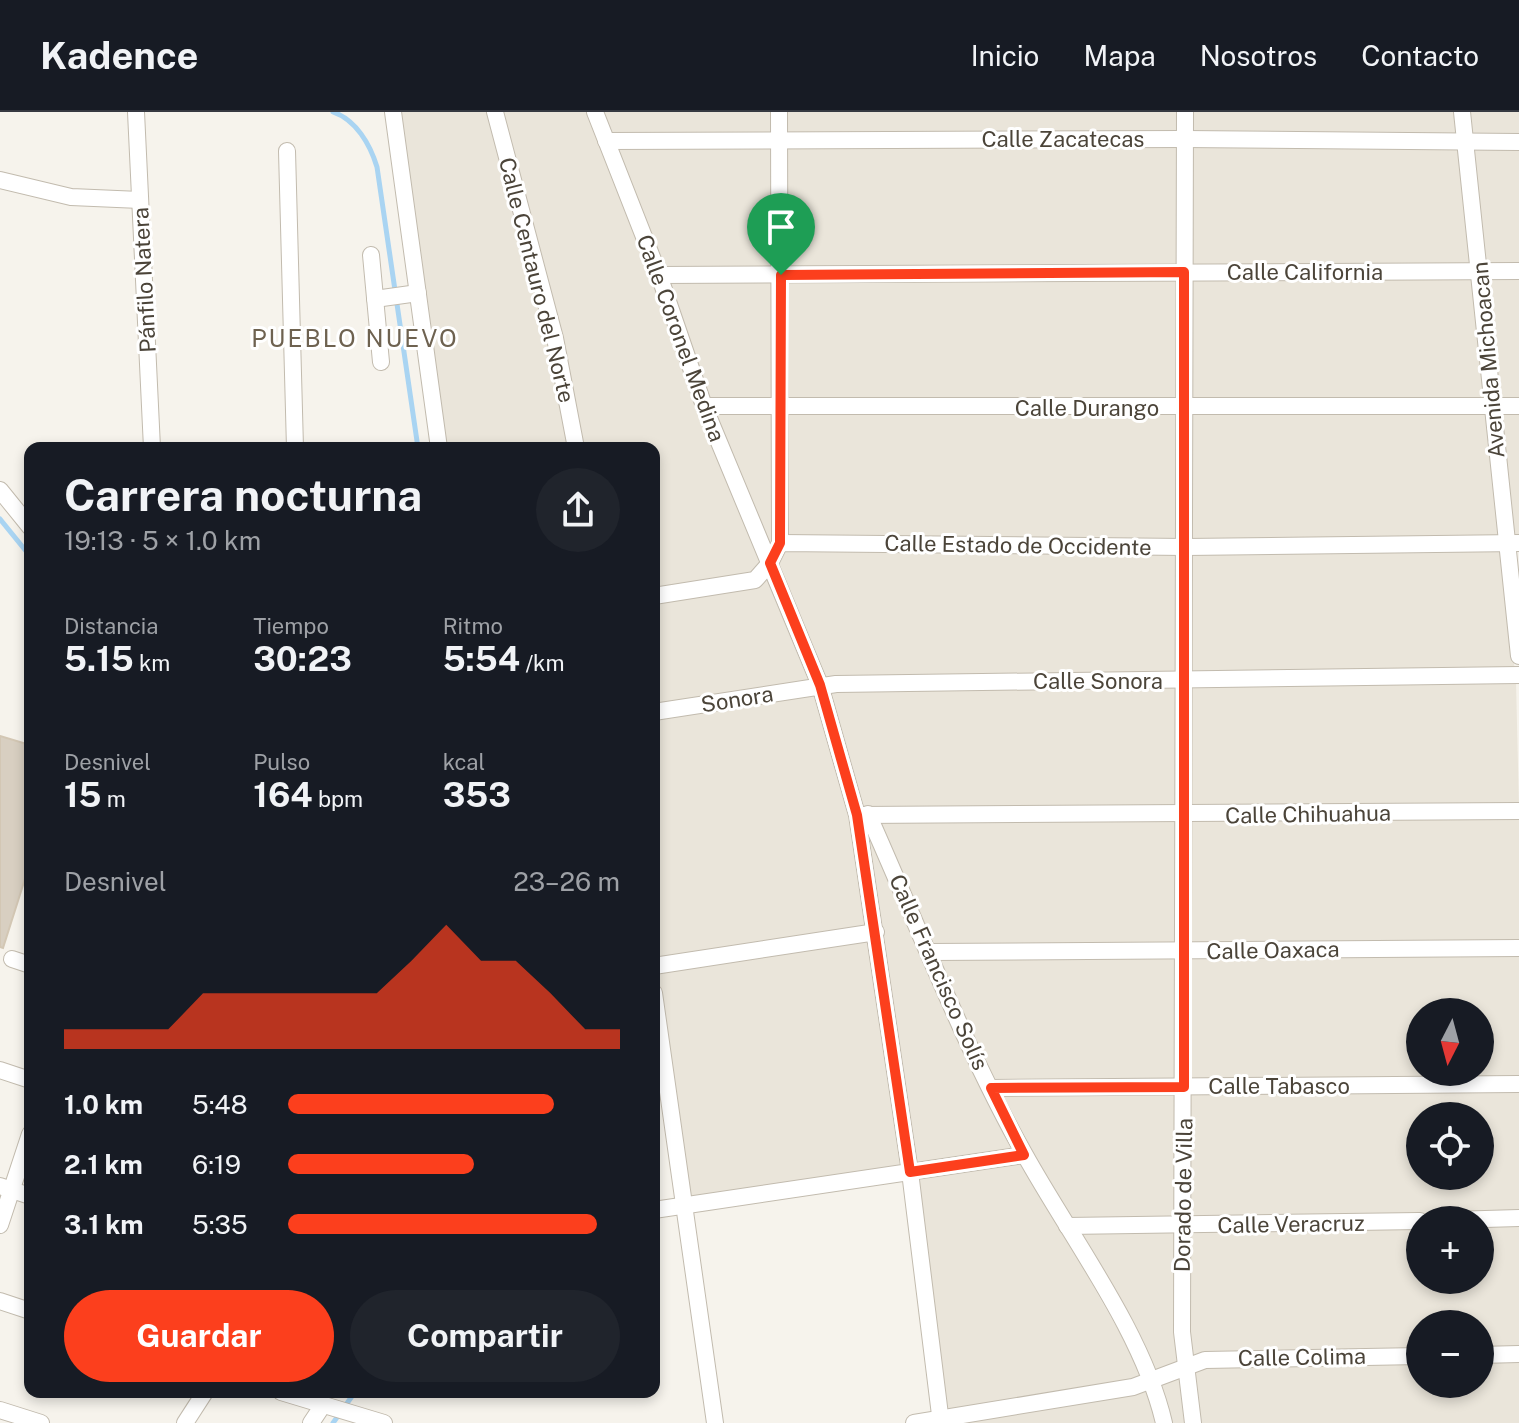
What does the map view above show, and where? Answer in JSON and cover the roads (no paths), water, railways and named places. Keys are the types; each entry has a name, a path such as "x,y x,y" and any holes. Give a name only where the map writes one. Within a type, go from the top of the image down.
{"street":[{"name":"Pánfilo Natera","path":"136,112 152,442"},
{"path":"393,112 438,442"},
{"name":"Calle Centauro del Norte","path":"495,112 555,338 575,442"},
{"name":"Calle Coronel Medina","path":"595,112 659,275 704,406 820,685 863,814"},
{"path":"660,595 751,582 761,576 780,543 779,112"},
{"name":"Dorado de Villa","path":"1185,112 1186,816 1182,1226 1186,1365"},
{"name":"Avenida Michoacan","path":"1462,112 1492,406 1512,544 1519,656"},
{"name":"Calle Zacatecas","path":"606,141 1185,139 1519,142"},
{"path":"287,151 295,442"},
{"path":"0,180 71,197 140,200"},
{"path":"371,255 381,362"},
{"name":"Calle California","path":"659,275 1519,271"},
{"path":"375,299 418,293"},
{"name":"Calle Durango","path":"704,406 1519,406"},
{"path":"0,490 24,520"},
{"name":"Calle Estado de Occidente","path":"780,543 1186,547 1512,544"},
{"name":"Calle Sonora","path":"820,685 1519,675"},
{"name":"Sonora","path":"660,711 820,685"},
{"name":"Calle Chihuahua","path":"863,814 1186,816 1519,811"},
{"path":"863,814 940,1421"},
{"name":"Calle Francisco Solís","path":"863,814 1024,1155 1153,1380 1164,1423"},
{"path":"660,965 876,932"},
{"name":"Calle Oaxaca","path":"930,952 1519,948"},
{"path":"12,959 24,963"},
{"path":"660,1035 715,1423"},
{"path":"0,1070 24,1078"},
{"name":"Calle Tabasco","path":"991,1088 1519,1084"},
{"path":"0,1225 5,1188 24,1147"},
{"path":"660,1209 1024,1155"},
{"path":"1494,1219 1519,1218"},
{"name":"Calle Veracruz","path":"1067,1226 1406,1221"},
{"path":"0,1301 24,1309"},
{"path":"1494,1355 1519,1354"},
{"name":"Calle Colima","path":"914,1423 1133,1387 1186,1365 1223,1358 1406,1356"},
{"path":"1186,1365 1193,1423"},
{"path":"185,1423 201,1398"},
{"path":"300,1398 355,1419 384,1423"},
{"path":"311,1423 323,1405"},
{"path":"0,1410 41,1423"}],"waterway":[{"path":"333,112 349,121 361,134 377,167 417,442"},
{"path":"0,519 24,549"},
{"path":"333,1423 351,1398"}],"district":[{"name":"PUEBLO NUEVO","path":"355,338"}]}
